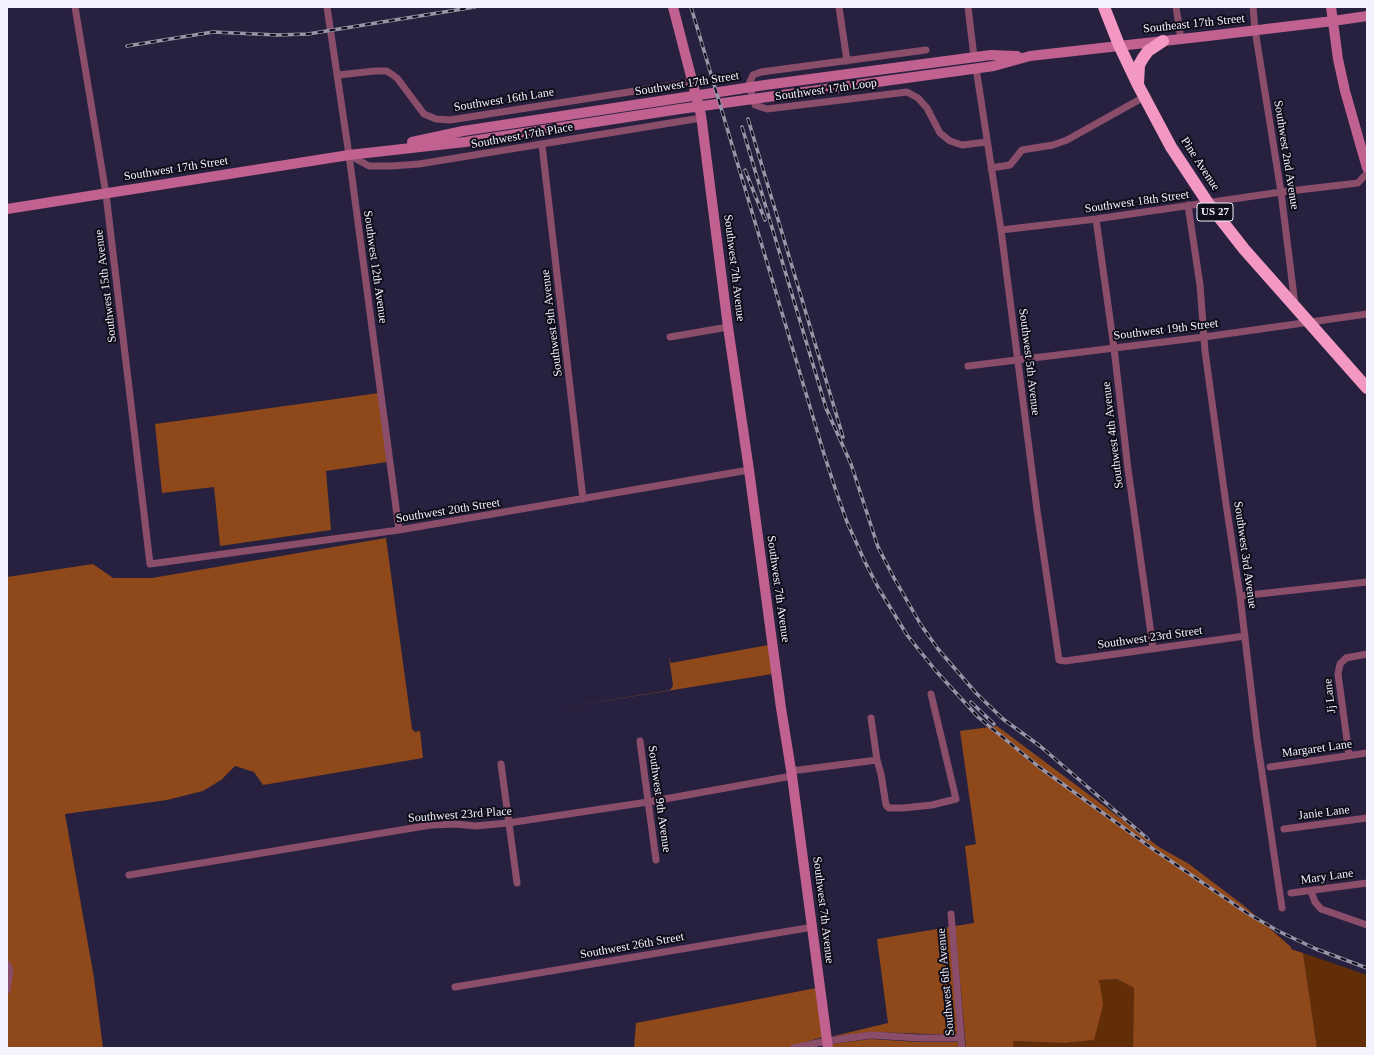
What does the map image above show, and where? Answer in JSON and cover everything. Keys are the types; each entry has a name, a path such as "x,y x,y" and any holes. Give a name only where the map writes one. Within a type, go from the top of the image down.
{"highway":[{"name":"Pine Avenue","path":"1104,7 1118,45 1144,97 1171,147 1208,203 1242,247 1367,388"},
{"path":"1138,85 1139,65 1148,51 1163,41"}],"main road":[{"name":"Southwest 7th Avenue","path":"673,7 701,118 728,327 781,708 792,773 828,1044"},
{"path":"1331,7 1338,59 1345,91 1367,168"},
{"name":"Southeast 17th Street","path":"1118,45 1181,39 1367,16"},
{"name":"Southwest 17th Street","path":"7,209 211,176 349,156 465,142 768,96 994,66 1030,56 1118,45"},
{"name":"Southwest 17th Street","path":"349,156 464,131 765,85 991,55 1030,56"}],"street":[{"name":"Southwest 15th Avenue","path":"75,7 106,194 150,564"},
{"name":"Southwest 12th Avenue","path":"327,7 338,75 399,530"},
{"path":"839,7 847,61"},
{"path":"968,7 974,57"},
{"path":"1176,7 1181,39"},
{"name":"Southwest 2nd Avenue","path":"1253,7 1255,30 1281,192 1295,307"},
{"name":"Southwest 17th Loop","path":"926,50 761,72 753,75 749,84 754,105 767,109 907,92 918,98 927,108 940,133 950,141 962,145 987,142"},
{"name":"Southwest 5th Avenue","path":"976,68 1001,230 1041,540 1059,660"},
{"name":"Southwest 16th Lane","path":"338,75 387,71 397,78 424,114 436,120 450,120 693,82"},
{"path":"991,168 1010,165 1022,150 1053,145 1067,140 1144,97"},
{"name":"Southwest 17th Place","path":"349,156 369,166 419,164 701,118"},
{"name":"Southwest 9th Avenue","path":"542,145 583,499"},
{"name":"Southwest 18th Street","path":"1001,230 1096,219 1281,192 1358,183 1367,173"},
{"name":"Southwest 3rd Avenue","path":"1188,205 1200,286 1204,337 1224,491 1240,596 1257,739 1282,908"},
{"name":"Southwest 4th Avenue","path":"1096,219 1114,348 1128,469 1153,648"},
{"name":"Southwest 19th Street","path":"968,366 1204,337 1367,314"},
{"path":"670,337 728,327"},
{"name":"Southwest 20th Street","path":"150,564 399,530 749,470"},
{"path":"1240,596 1367,582"},
{"name":"Southwest 23rd Street","path":"1059,660 1065,661 1245,636"},
{"name":"Jj Lane","path":"1349,755 1338,674 1340,664 1346,658 1367,654"},
{"path":"871,718 877,760 886,805 889,808 932,805 956,799 931,694"},
{"name":"Southwest 9th Avenue","path":"640,742 656,860"},
{"name":"Margaret Lane","path":"1270,767 1367,753"},
{"name":"Southwest 23rd Place","path":"129,875 431,825 456,824 475,826 508,823 648,802 792,773 877,760"},
{"path":"501,764 516,883"},
{"name":"Janie Lane","path":"1284,829 1367,818"},
{"name":"Mary Lane","path":"1291,893 1367,883"},
{"path":"1311,891 1315,902 1321,909 1367,925"},
{"name":"Southwest 6th Avenue","path":"951,914 962,1048"},
{"name":"Southwest 26th Street","path":"455,987 812,927"},
{"path":"7,964 10,971 7,990"},
{"path":"793,1048 828,1044 871,1036 961,1038"}],"shaded area":[{"path":"379,393 387,462 326,471 331,530 220,546 214,487 162,493 155,424"},
{"path":"386,538 412,729 415,732 420,731 423,758 263,785 254,772 235,766 221,780 203,791 167,800 65,814 94,978 103,1048 7,1048 7,577 93,564 113,578 152,578"},
{"path":"768,645 772,674 555,709 670,690 673,686 669,657 671,663"},
{"path":"997,726 1159,847 1189,864 1243,905 1291,947 1291,949 1303,953 1317,1048 1133,1048 1134,988 1117,979 1098,980 1103,1005 1094,1040 1065,1043 1013,1041 1014,1048 966,1048 955,926 974,923 965,846 976,844 960,731"},
{"path":"949,927 958,1035 871,1032 830,1037 888,1023 877,939"},
{"path":"1303,953 1367,975 1367,1048 1317,1048"},
{"path":"1117,979 1134,988 1133,1048 1014,1048 1013,1041 1065,1043 1094,1040 1097,980"},
{"path":"816,988 823,1037 785,1048 634,1048 636,1023"},
{"path":"871,1039 919,1042 958,1042 959,1048 831,1048 831,1044"}],"railway":[{"path":"127,46 213,32 277,35 308,34 475,7"},
{"path":"691,7 836,491 847,522 865,562 879,589 907,635 936,671 978,717 1039,767 1153,849 1247,913 1278,931 1316,949 1367,968"},
{"path":"748,119 843,437"},
{"path":"742,127 826,408 851,464 878,547 894,578 921,625 938,649 976,693 1003,719 1040,746 1148,839"},
{"path":"745,170 765,220"},
{"path":"971,702 994,724"}]}
